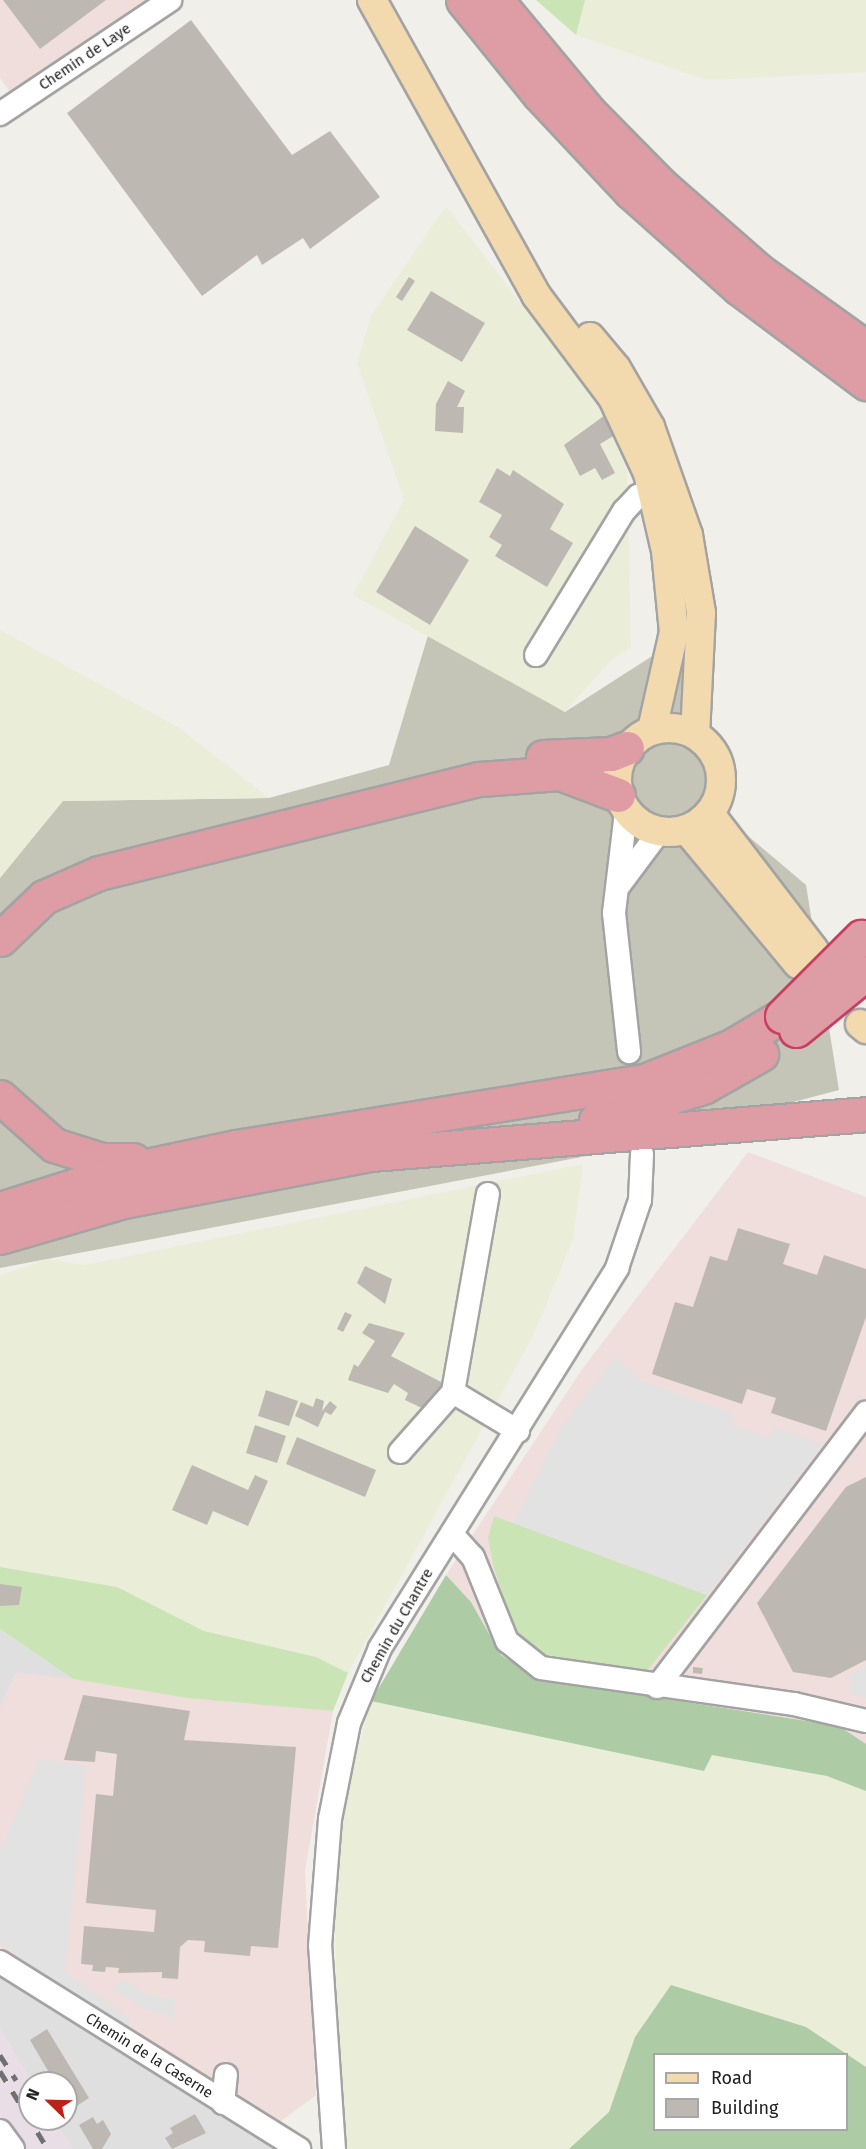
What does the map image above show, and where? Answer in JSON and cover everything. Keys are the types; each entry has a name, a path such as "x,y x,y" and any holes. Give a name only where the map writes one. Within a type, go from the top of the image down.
{"highway":[{"path":"463,0 539,94 631,192 866,393"},
{"path":"496,0 588,111 662,186 759,271 866,348"},
{"path":"810,344 866,383"},
{"path":"0,908 26,887 87,862 450,770 640,739"},
{"path":"0,939 29,907 91,876 480,779 560,773 622,804"},
{"path":"795,1028 864,939"},
{"path":"0,1237 124,1201 268,1170 470,1143 621,1116 703,1087 757,1057 866,973"},
{"path":"0,1209 114,1173 236,1147 644,1081 732,1046 795,1028 866,991"},
{"path":"0,1097 54,1145 102,1160 236,1147"},
{"path":"470,1143 866,1114"}],"main road":[{"path":"372,0 420,80 507,244 536,296 613,398 652,489 674,632 640,739 616,779 622,804 659,832 687,830 710,814 721,788 718,761 695,734 701,613 688,535 665,463 634,396 547,285 507,244"},
{"path":"386,0 420,80"},
{"path":"640,739 695,734"},
{"path":"687,830 806,957 710,814"}],"street":[{"name":"Chemin de Laye","path":"0,114 170,0"},
{"path":"536,655 624,511 652,489 663,484 688,535"},
{"path":"622,804 614,913 629,1052"},
{"path":"617,889 659,832"},
{"name":"Chemin du Chantre","path":"334,2149 320,1946 323,1879 339,1761 363,1681 617,1268 640,1200 642,1154"},
{"path":"400,1452 453,1392 462,1326 488,1194"},
{"path":"453,1392 518,1431"},
{"path":"657,1687 866,1413"},
{"path":"452,1534 473,1557 507,1641 528,1661 554,1672 794,1704 866,1721"},
{"name":"Chemin de la Caserne","path":"0,1962 298,2149"},
{"path":"223,2103 226,2075"},
{"path":"0,2131 13,2149"}],"shaded area":[{"path":"0,0 154,0 14,98 0,78"},
{"path":"696,628 709,803 806,885 839,1090 592,1155 0,1268 0,878 62,801 269,798 389,765 429,632 565,712"},
{"path":"748,1152 866,1197 866,1744 839,1726 539,1679 501,1655 471,1602 446,1575 583,1368"},
{"path":"616,1356 641,1381 735,1414 731,1425 770,1438 774,1427 823,1444 707,1595 513,1523 563,1425"},
{"path":"0,1629 73,1679 0,1740"},
{"path":"866,1666 866,1698 850,1693 849,1675"},
{"path":"16,1672 333,1711 305,1871 316,2095 273,2127 134,2041 0,1948 0,1707"},
{"path":"40,1758 86,1766 65,1972 132,2020 124,2031 0,1943 0,1851"},
{"path":"0,1969 278,2149 72,2149 61,2131 78,2131 78,2071 25,2071 0,2029"},
{"path":"120,1979 147,1994 175,2000 174,2018 144,2009 113,1990"},
{"path":"0,2029 25,2071 18,2071 18,2131 61,2131 72,2149 21,2149 0,2119"}],"green space":[{"path":"536,0 585,0 576,35"},
{"path":"585,0 866,0 866,72 707,80 576,35"},
{"path":"446,206 599,405 627,470 631,647 610,661 565,712 353,595 404,500 357,363 371,316"},
{"path":"0,630 178,727 269,798 63,801 0,878"},
{"path":"583,1164 573,1239 534,1334 348,1673 316,1657 204,1631 117,1587 0,1567 0,1275 48,1259 85,1265"},
{"path":"494,1516 707,1595 646,1672 536,1653 513,1626 494,1568 488,1538"},
{"path":"0,1567 117,1587 204,1631 316,1657 348,1673 333,1711 188,1698 73,1679 0,1629"},
{"path":"446,1575 471,1602 501,1655 539,1679 839,1726 866,1744 866,1791 827,1776 712,1755 704,1771 371,1701"},
{"path":"371,1701 704,1771 712,1755 827,1776 866,1791 866,2067 806,2027 635,2037 609,2112 569,2149 347,2149 338,2048 335,1920 343,1807"},
{"path":"671,1985 806,2027 845,2053 653,2053 653,2131 848,2131 848,2055 866,2067 866,2149 569,2149 609,2112 635,2037"}],"building":[{"path":"3,0 106,0 40,49"},
{"path":"191,20 292,155 330,131 380,197 310,249 303,238 262,265 257,255 202,296 67,113"},
{"path":"409,277 415,281 402,301 396,297"},
{"path":"431,291 485,323 462,362 407,330"},
{"path":"448,381 465,391 457,407 464,407 463,433 435,431 436,404"},
{"path":"605,415 615,435 600,444 615,473 602,480 595,468 580,476 564,445"},
{"path":"497,468 510,476 513,470 564,504 550,529 573,543 547,587 495,556 502,545 489,537 502,515 479,502"},
{"path":"415,526 469,560 430,625 376,592"},
{"path":"738,1228 790,1244 783,1264 817,1275 824,1255 866,1269 866,1317 826,1431 771,1413 776,1398 747,1389 742,1404 652,1374 675,1302 693,1307 710,1256 727,1261"},
{"path":"365,1266 392,1279 385,1304 357,1283"},
{"path":"345,1312 352,1315 343,1332 337,1329"},
{"path":"369,1323 405,1333 391,1356 445,1384 430,1412 405,1400 408,1393 394,1384 388,1393 348,1380 354,1364 358,1367 375,1341 362,1333"},
{"path":"266,1390 298,1401 289,1426 258,1416"},
{"path":"316,1398 324,1401 322,1411 330,1401 337,1407 331,1415 325,1412 318,1427 295,1416 301,1402 313,1407"},
{"path":"255,1425 286,1436 277,1463 246,1453"},
{"path":"297,1437 376,1470 365,1497 286,1464"},
{"path":"192,1465 248,1490 255,1475 268,1481 248,1526 213,1511 207,1525 172,1510"},
{"path":"866,1477 866,1660 831,1678 793,1672 757,1603 846,1487"},
{"path":"0,1584 22,1587 19,1605 0,1606"},
{"path":"693,1667 703,1668 702,1674 693,1673"},
{"path":"83,1695 190,1711 184,1740 296,1747 278,1948 251,1946 250,1956 204,1952 205,1941 188,1940 180,1947 178,1979 162,1978 162,1972 118,1973 119,1968 106,1967 105,1972 92,1971 93,1965 81,1964 84,1926 154,1932 156,1910 86,1903 96,1794 113,1796 117,1754 96,1751 95,1762 64,1760"},
{"path":"47,2029 73,2071 48,2071 30,2040"},
{"path":"78,2080 89,2098 78,2105"},
{"path":"195,2114 206,2133 172,2149 165,2138 173,2133 170,2128"},
{"path":"93,2117 97,2124 103,2120 111,2134 102,2149 93,2149 79,2125"}],"railway":[{"path":"0,2055 16,2080"},
{"path":"0,2071 48,2149"}]}
